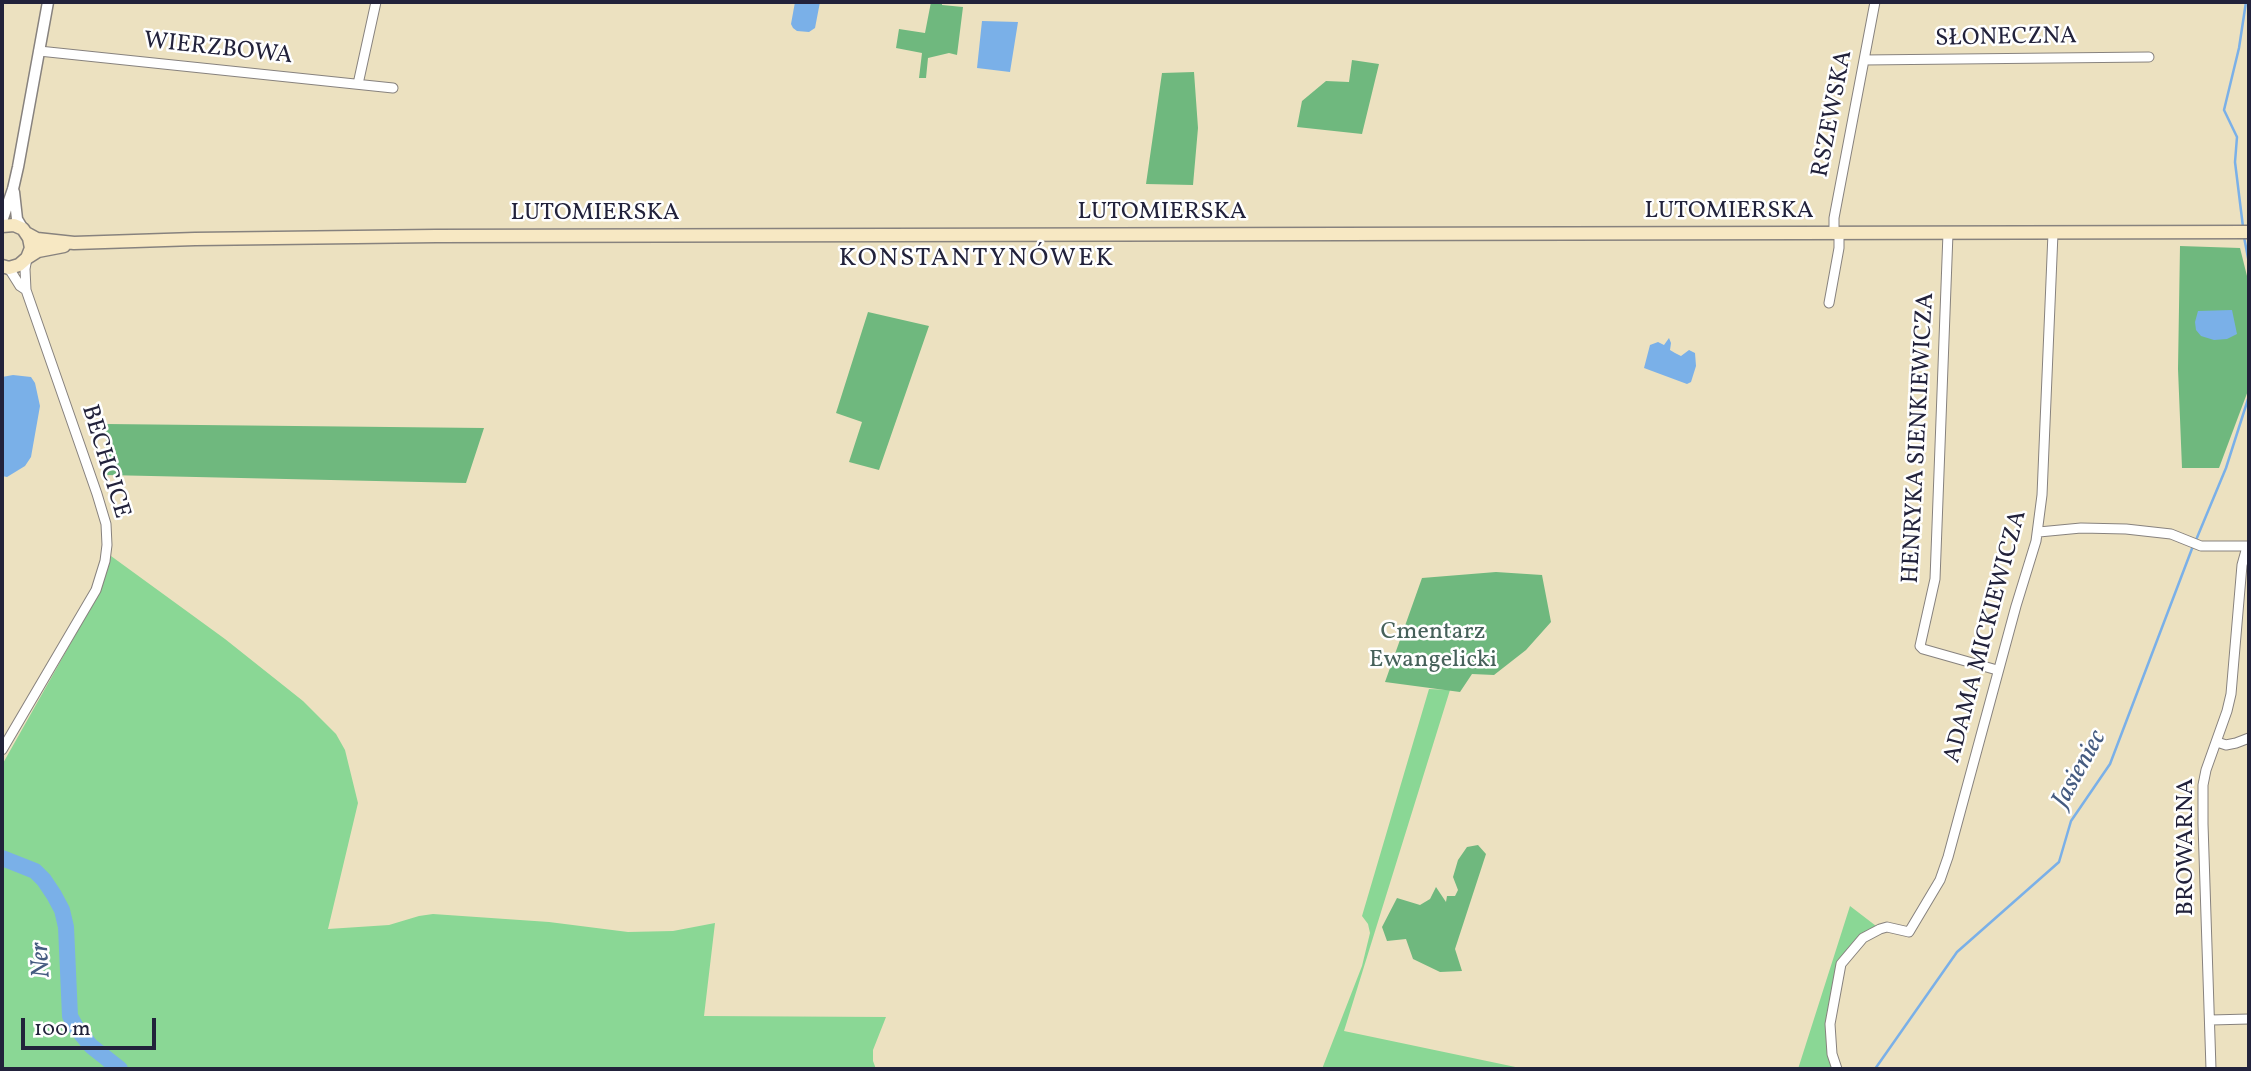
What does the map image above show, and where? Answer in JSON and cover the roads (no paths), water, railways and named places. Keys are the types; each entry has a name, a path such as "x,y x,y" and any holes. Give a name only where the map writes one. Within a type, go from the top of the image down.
{"main road":[{"name":"LUTOMIERSKA","path":"2,223 14,225 37,239 74,243 427,236 2249,232"},
{"path":"25,231 30,248 27,258"},
{"name":"LUTOMIERSKA","path":"3,267 15,267 38,251 74,243"}],"street":[{"path":"2,223 13,189 48,2"},
{"path":"358,84 376,2"},
{"name":"RSZEWSKA","path":"1829,303 1839,248 1834,218 1875,2"},
{"name":"WIERZBOWA","path":"39,51 393,88"},
{"name":"SŁONECZNA","path":"1864,60 2149,57"},
{"path":"13,189 17,219 25,231"},
{"name":"HENRYKA SIENKIEWICZA","path":"1948,233 1935,579 1920,646 1997,670"},
{"name":"ADAMA MICKIEWICZA","path":"1837,1069 1832,1054 1830,1024 1842,964 1863,938 1887,927 1909,932 1940,880 1997,670 2039,532 2053,233"},
{"name":"BECHCICE","path":"2,750 96,590 107,545 106,524 100,503 26,290 27,258"},
{"name":"BECHCICE","path":"3,267 10,270 20,286 26,290"},
{"path":"2039,532 2081,528 2126,529 2171,534 2201,546 2248,546"},
{"name":"BROWARNA","path":"2211,1069 2203,785 2231,694 2242,565 2248,546"},
{"path":"2217,742 2236,743 2249,738"},
{"path":"2211,1020 2249,1019"}],"water":[{"path":"795,2 820,2 815,28 809,32 797,31 791,24"},
{"path":"982,21 1018,22 1010,72 977,68"},
{"path":"2232,310 2237,334 2227,339 2214,340 2201,336 2196,330 2198,311"},
{"path":"1669,338 1670,350 1675,353 1681,356 1689,350 1695,353 1696,366 1691,382 1687,384 1644,368 1650,345 1658,342 1664,345"},
{"path":"2,377 31,377 40,406 31,457 25,466 7,477 2,476"}],"waterway":[{"name":"Jasieniec","path":"2243,227 2235,162 2237,137 2224,110 2239,48 2246,2"},
{"name":"Jasieniec","path":"2244,237 2249,263"},
{"name":"Jasieniec","path":"2196,540 2226,468 2249,396"},
{"name":"Jasieniec","path":"1875,1069 1957,952 2059,862 2071,821 2110,764 2193,546"},
{"name":"Ner","path":"2,858 35,871 54,895 62,910 66,927 70,1016 91,1046 120,1069"}],"district":[{"name":"KONSTANTYNÓWEK","path":"977,260"}],"park label":[{"name":"Cmentarz Ewangelicki","path":"1433,648"}]}
